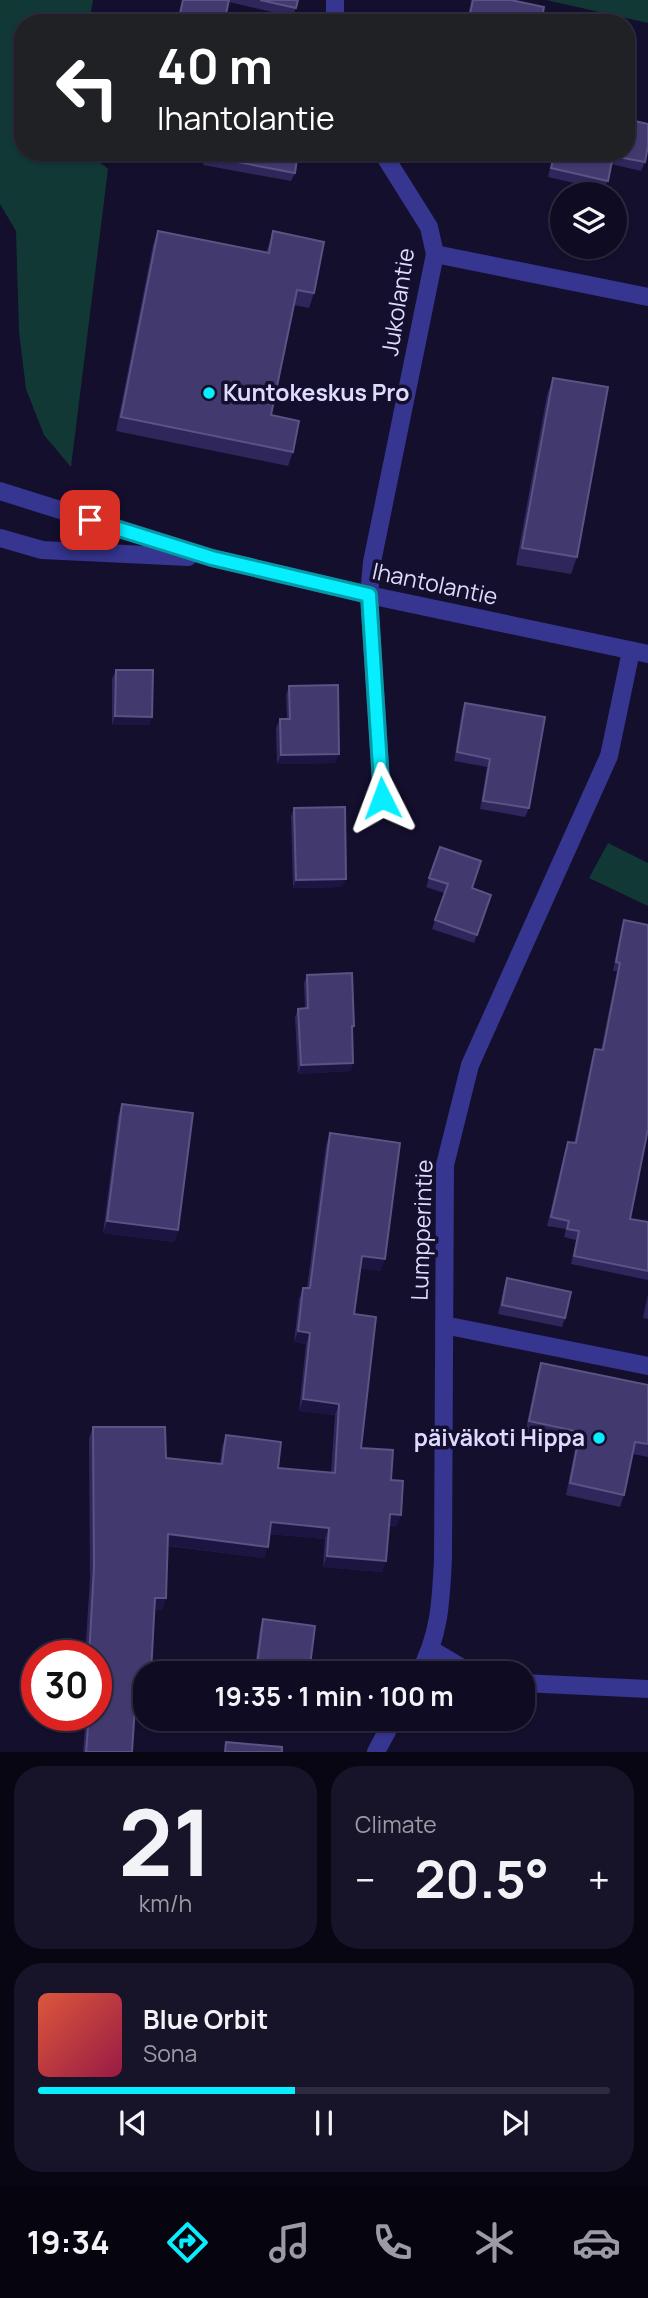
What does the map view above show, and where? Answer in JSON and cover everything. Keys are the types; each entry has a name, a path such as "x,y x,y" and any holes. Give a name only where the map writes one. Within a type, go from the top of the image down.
{"street":[{"name":"Jukolantie","path":"382,798 369,595 372,562 435,254 429,227 388,161"},
{"path":"435,254 648,297"},
{"name":"Ihantolantie","path":"0,491 212,558 639,653"},
{"name":"Ihantolantie","path":"0,538 43,551 212,558"},
{"name":"Lumpperintie","path":"426,1661 432,1650 441,1609 443,1558 444,1165 470,1065 609,756 639,653"},
{"path":"444,1325 648,1366"},
{"path":"432,1650 451,1661"},
{"path":"535,1685 648,1689"},
{"path":"376,1752 387,1731"}],"green space":[{"path":"0,0 93,0 91,14 14,14 14,161 98,161 108,169 71,467 44,435 26,389 19,332 16,231 0,204"},
{"path":"546,0 648,0 648,23 635,20 635,14 608,14"},
{"path":"608,843 648,863 648,906 589,878"}],"building":[{"path":"183,0 229,0 226,14 180,14"},
{"path":"260,0 298,0 296,8"},
{"path":"473,0 511,0 544,7 543,14 470,14"},
{"path":"635,121 648,124 645,162 635,160"},
{"path":"232,161 297,161 295,173"},
{"path":"553,161 612,161 608,181 551,168"},
{"path":"158,231 269,253 273,231 324,242 314,293 297,290 271,415 299,421 293,452 121,417"},
{"path":"553,378 608,387 577,557 522,548"},
{"path":"116,670 153,670 152,717 115,716"},
{"path":"338,685 339,754 281,755 280,719 290,719 289,686"},
{"path":"465,703 545,717 529,808 483,801 490,759 457,752"},
{"path":"345,807 346,879 296,880 294,808"},
{"path":"440,847 481,861 472,888 491,895 477,935 435,920 448,884 429,878"},
{"path":"624,920 648,925 648,1129 630,1219 648,1222 648,1271 574,1256 579,1231 567,1229 569,1221 551,1217 568,1142 576,1143 595,1049 603,1050 620,963 616,962"},
{"path":"352,973 353,1063 301,1065 298,1009 308,1008 307,975"},
{"path":"122,1104 193,1113 178,1230 107,1221"},
{"path":"330,1133 400,1143 385,1259 362,1256 354,1314 376,1317 361,1448 393,1450 391,1480 403,1481 401,1515 390,1514 386,1561 327,1556 329,1528 271,1522 268,1547 168,1534 166,1598 155,1598 152,1661 133,1661 132,1752 86,1752 88,1731 112,1731 112,1640 90,1640 94,1568 93,1427 165,1427 166,1458 222,1464 226,1435 281,1442 278,1468 335,1473 339,1404 303,1399 310,1333 298,1331 303,1288 310,1288"},
{"path":"507,1278 571,1292 565,1318 502,1305"},
{"name":"päiväkoti Hippa","path":"541,1363 648,1385 648,1444 635,1442 624,1495 570,1483 580,1432 529,1421"},
{"path":"263,1619 315,1626 311,1661 258,1661"},
{"path":"226,1742 282,1747 282,1752 225,1752"}],"place":[{"name":"Kuntokeskus Pro","path":"209,393"},
{"name":"päiväkoti Hippa","path":"599,1438"}],"route":[{"path":"90,520 212,558 369,595 382,798"}]}
